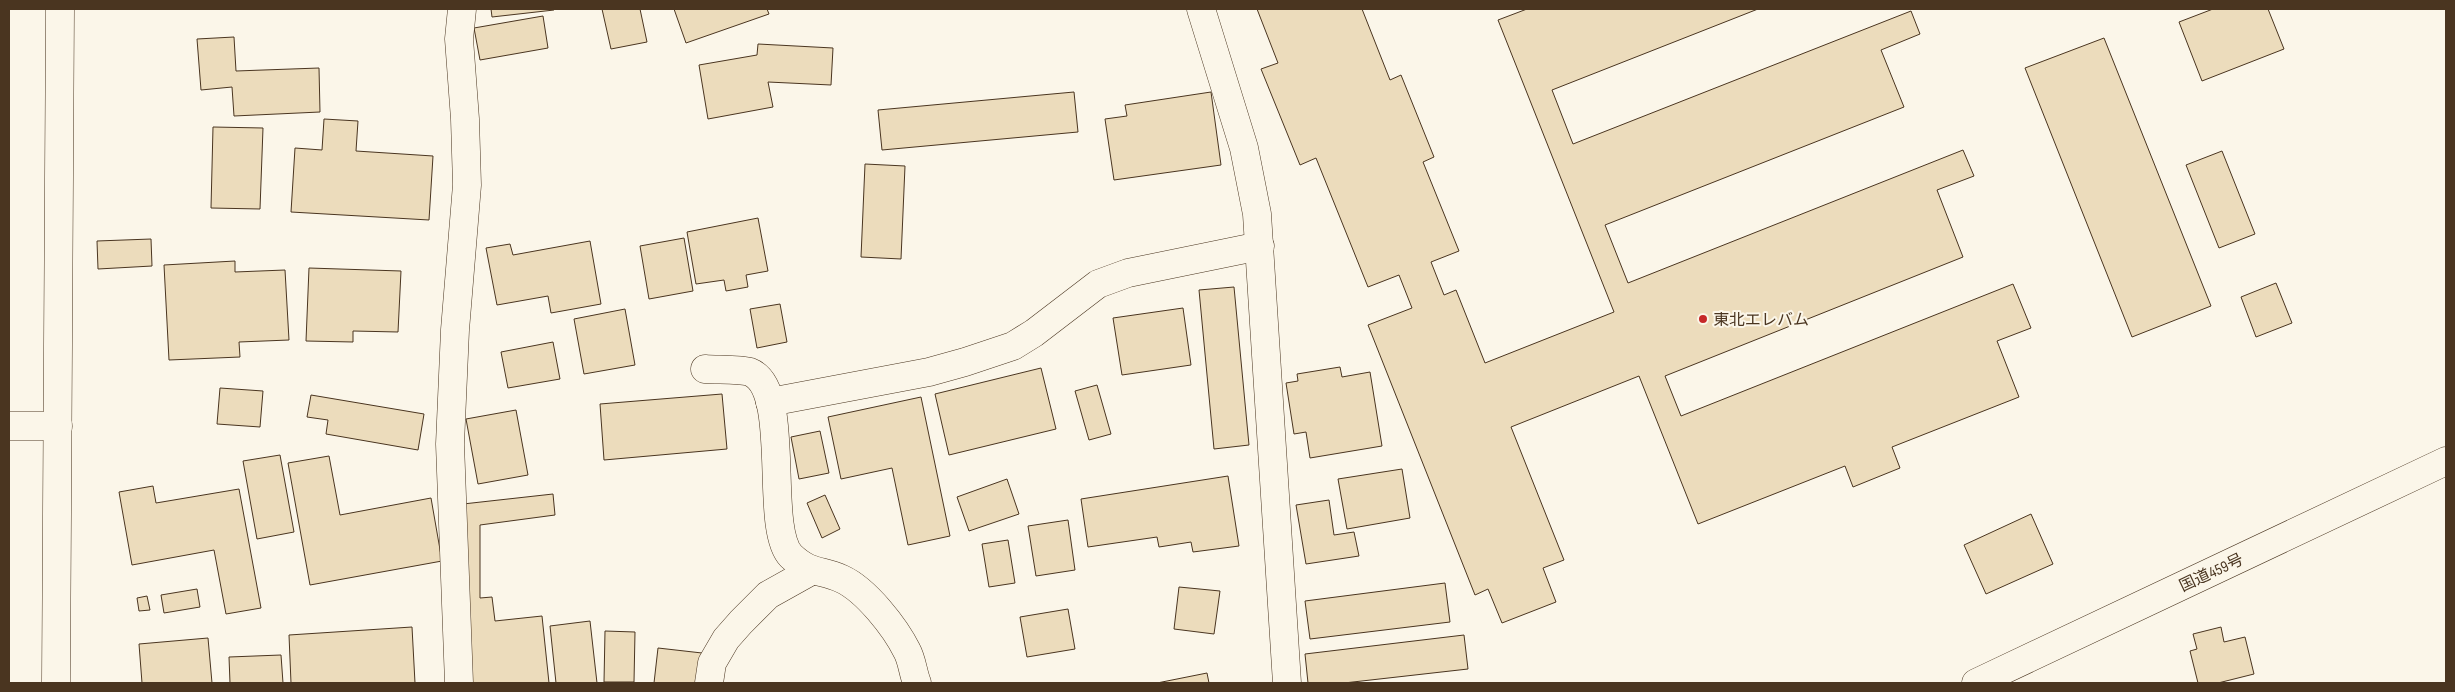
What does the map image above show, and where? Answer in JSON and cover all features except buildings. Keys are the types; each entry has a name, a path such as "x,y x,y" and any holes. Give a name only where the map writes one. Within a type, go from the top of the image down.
{"main road":[{"path":"56,683 60,9"},
{"path":"459,683 450,444 455,330 466,185 465,119 459,39 462,9"},
{"path":"1201,9 1244,148 1256,214 1260,246 1287,683"},
{"path":"770,402 929,372 965,362 1013,346 1034,333 1098,284 1128,273 1260,246"},
{"path":"705,369 750,372 760,380 770,402 776,445 781,536 790,554 811,571 834,575 854,584 900,639 908,653 917,683"},
{"path":"9,426 58,426"},
{"name":"国道459号","path":"1976,683 2446,460"},
{"path":"709,683 712,663 726,639 741,622 768,595 811,571"}],"place":[{"name":"東北エレバム","path":"1703,319"}]}
